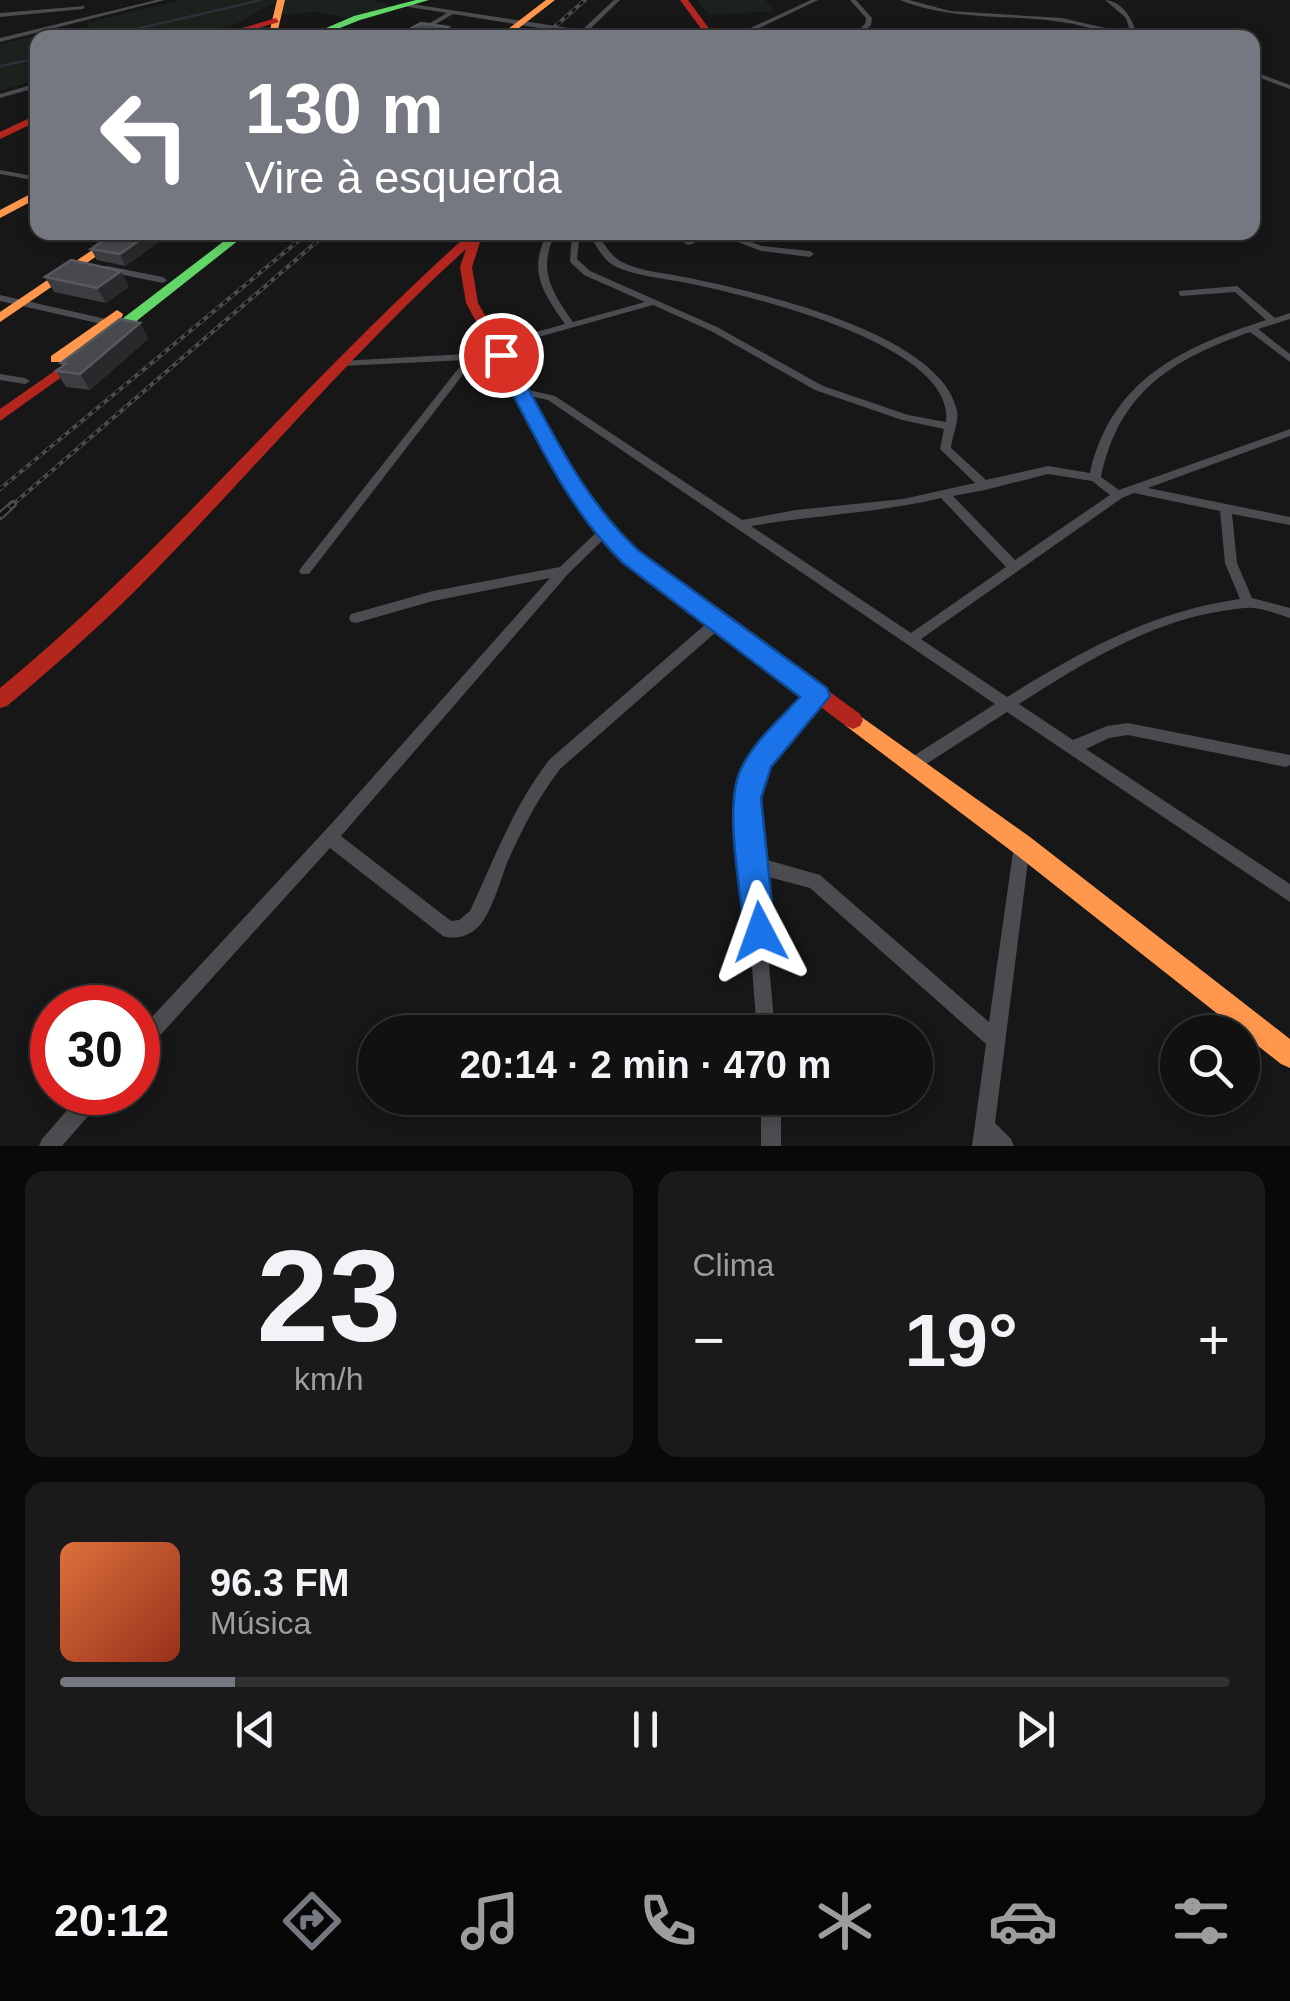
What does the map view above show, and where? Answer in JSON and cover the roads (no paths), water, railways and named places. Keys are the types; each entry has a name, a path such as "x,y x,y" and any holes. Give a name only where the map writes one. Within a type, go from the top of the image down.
{"main road":[{"path":"273,30 280,0"},
{"path":"330,30 424,0"},
{"path":"522,28 551,0"},
{"path":"522,28 559,0"},
{"path":"684,0 706,30"},
{"path":"0,136 30,121"},
{"path":"0,215 30,198"},
{"path":"0,318 115,240"},
{"path":"0,400 76,353 106,322 216,240"},
{"path":"0,416 76,353 233,240"},
{"path":"0,700 46,664 125,588 425,277 469,240"},
{"path":"474,240 463,279 520,391 580,498 604,532 631,557 1022,845 1290,1055"}],"street":[{"path":"39,30 162,0"},
{"path":"585,30 617,0"},
{"path":"748,30 815,0"},
{"path":"853,0 870,18 863,30"},
{"path":"902,0 997,19 1062,20 1107,30"},
{"path":"921,6 934,0"},
{"path":"1108,0 1128,18 1134,30"},
{"path":"0,15 84,4 99,15"},
{"path":"405,5 522,28 563,30"},
{"path":"421,30 451,12"},
{"path":"0,32 55,26"},
{"path":"0,40 30,32"},
{"path":"1260,77 1290,87"},
{"path":"0,96 30,87"},
{"path":"0,172 30,178"},
{"path":"549,240 539,270 544,287 570,325"},
{"path":"575,240 572,254 576,266 714,329 819,388 906,418 948,426"},
{"path":"597,240 613,261 622,265 774,302 865,333 920,360 938,380 952,407 944,445 950,456 985,486"},
{"path":"684,240 691,244"},
{"path":"738,240 761,248 810,254"},
{"path":"80,264 164,280"},
{"path":"1182,293 1237,289 1273,321"},
{"path":"0,298 106,322"},
{"path":"342,363 472,357 655,302"},
{"path":"1096,478 1098,463 1119,420 1146,382 1216,343 1289,317"},
{"path":"1251,328 1290,359"},
{"path":"305,570 472,357"},
{"path":"0,377 24,382"},
{"path":"520,391 551,398 1290,894"},
{"path":"912,640 1118,495 1290,432"},
{"path":"742,524 945,495 1048,470 1096,478 1118,495"},
{"path":"1134,490 1290,522"},
{"path":"945,495 1014,567"},
{"path":"1226,510 1231,563 1248,603"},
{"path":"160,1021 564,571 604,532"},
{"path":"356,618 434,596 564,571"},
{"path":"912,765 1074,664 1132,636 1202,609 1248,603 1290,613"},
{"path":"329,837 449,930 462,928 476,917 518,816 535,788 556,764 720,621"},
{"path":"765,1015 747,798 752,775 762,758 818,696"},
{"path":"1072,748 1108,732 1128,729 1286,760"},
{"path":"1004,1146 983,1136 1022,845"},
{"path":"755,865 814,882 996,1039"},
{"path":"49,1146 76,1115"},
{"path":"771,1115 771,1146"}],"waterway":[{"path":"132,30 261,0"},
{"path":"0,66 30,60"}],"railway":[{"path":"551,30 585,0"},
{"path":"0,489 299,240"},
{"path":"10,507 319,240"},
{"path":"0,516 13,504"}]}
